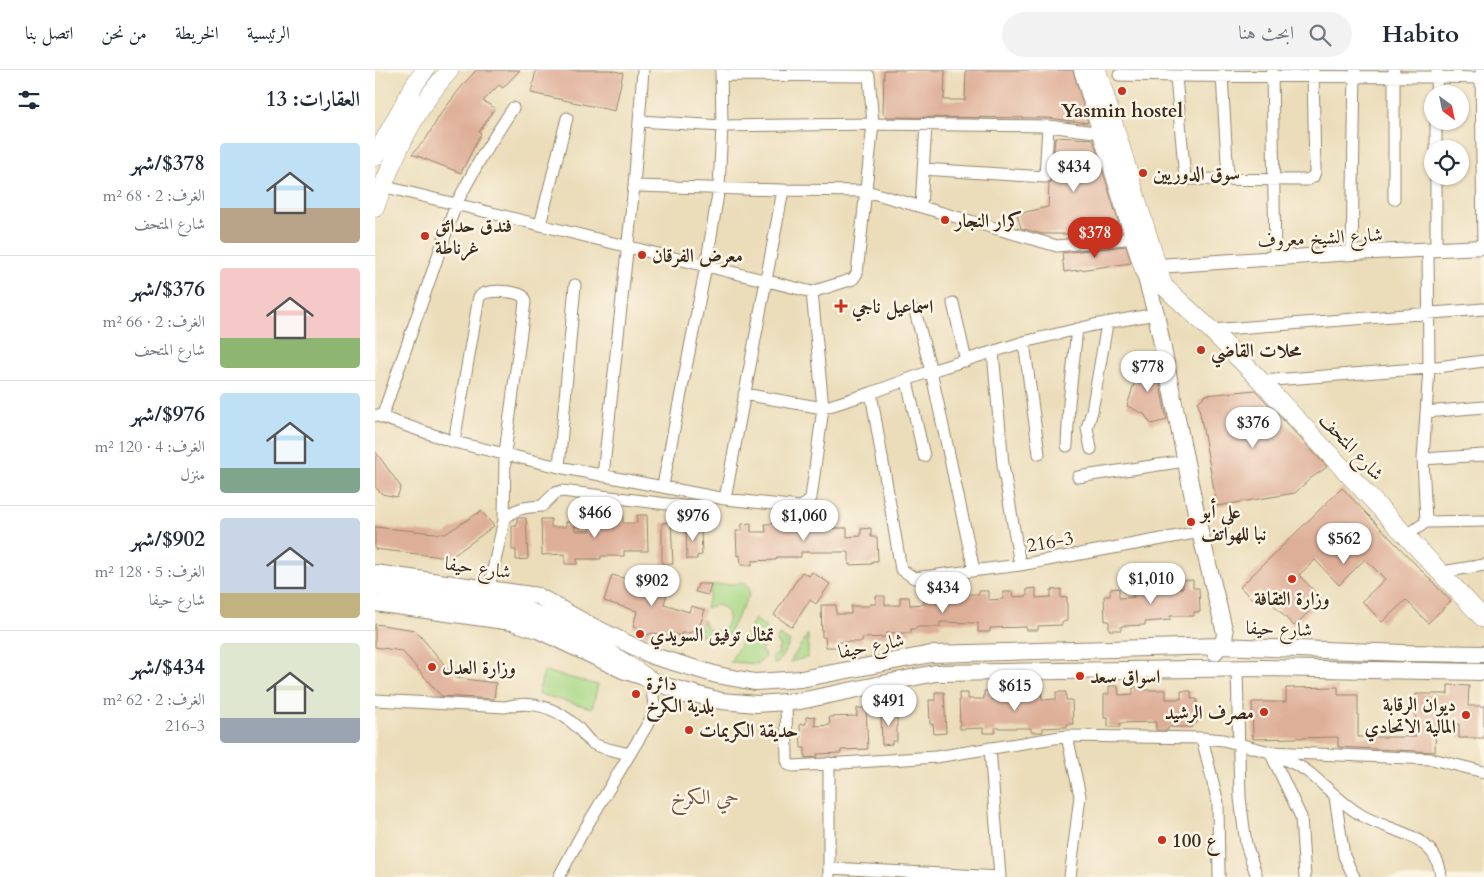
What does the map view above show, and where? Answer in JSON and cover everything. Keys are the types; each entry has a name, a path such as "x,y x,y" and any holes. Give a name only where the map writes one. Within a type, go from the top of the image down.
{"main road":[{"path":"375,166 379,152 395,118 425,70"},
{"path":"375,208 410,126 437,86 451,70"},
{"path":"1083,70 1134,238 1150,267 1163,285 1156,312"},
{"path":"1097,70 1150,267 1156,312 1185,461 1225,633 1225,640 1209,657 1184,668"},
{"name":"شارع المتحف","path":"1163,285 1261,381 1484,619"},
{"name":"شارع حيفا","path":"375,572 538,596 588,624 653,656 717,675 755,682 801,679 931,654 1221,646 1484,654"},
{"path":"375,586 513,607 545,618 599,646 647,678"},
{"name":"شارع حيفا","path":"375,603 512,622 526,626 625,671 669,687 721,701 757,704 800,700 935,672 1184,668 1484,672"},
{"path":"1220,608 1230,629 1262,668"}],"street":[{"path":"603,476 635,186 643,70"},
{"path":"383,186 627,247 706,266 812,292 846,282 853,279 857,273 873,124 869,76 721,72 722,126 719,188 706,266 663,485"},
{"path":"1272,73 1275,259"},
{"path":"1119,75 1176,77 1272,73 1437,73 1482,75 1483,247"},
{"path":"1176,77 1185,179 1307,180 1313,177 1315,172 1313,73"},
{"path":"1352,253 1355,73"},
{"path":"1394,73 1394,199"},
{"path":"1222,75 1228,179"},
{"path":"513,108 482,156 455,204 379,416 454,442 559,467 725,498 800,506 807,503 811,498 823,408 812,292"},
{"path":"540,225 567,118"},
{"path":"639,121 722,126 873,124 1048,126 1102,133"},
{"path":"921,207 926,124"},
{"path":"923,170 1045,177 1048,126"},
{"path":"1426,522 1423,459 1429,368 1427,313 1436,185"},
{"path":"635,186 867,191 1057,246 1134,238"},
{"path":"725,498 783,190"},
{"name":"شارع الشيخ معروف","path":"1150,267 1352,253 1483,247"},
{"path":"559,467 575,285"},
{"path":"454,442 479,297 482,292 488,291 519,294 523,296 525,302 505,454 505,520 489,588"},
{"path":"953,303 965,361"},
{"path":"1211,330 1484,309"},
{"path":"915,311 931,371 974,570"},
{"path":"744,394 823,408 1024,342 1156,312"},
{"path":"1091,449 1087,428 1093,411 1107,324"},
{"path":"1067,446 1069,403 1077,329"},
{"path":"1024,342 1039,454"},
{"path":"993,352 1003,465 1019,565"},
{"path":"1261,381 1429,368 1484,361"},
{"path":"907,380 924,456"},
{"name":"216-3","path":"871,393 901,569 907,575 914,578 1019,565 1200,532"},
{"path":"1426,412 1484,407"},
{"path":"1423,459 1484,455"},
{"path":"1078,476 1185,461"},
{"path":"505,520 509,514 523,508 542,506 555,493 562,491 699,508"},
{"path":"1406,536 1426,522 1484,522"},
{"path":"1442,572 1484,565"},
{"path":"1237,668 1240,798 1246,844 1257,877"},
{"path":"647,678 652,690 655,712"},
{"path":"559,877 580,837 655,712 692,693"},
{"path":"375,700 505,707 519,703 539,705 562,714 594,744 630,754"},
{"path":"787,702 787,760 789,764 794,766 936,757 1067,736 1202,738 1223,740 1270,752 1431,759 1484,772"},
{"path":"1067,736 1080,796 1071,877"},
{"path":"1202,738 1218,803 1219,877"},
{"path":"829,763 829,872 1000,877 990,748"},
{"path":"1270,752 1306,771 1335,797 1362,815 1426,846 1440,866 1441,877"},
{"path":"1270,752 1301,817 1305,877"},
{"path":"1335,797 1344,856 1354,877"}],"green space":[{"path":"744,583 749,588 749,595 726,638 699,635 703,620 710,630 714,631 721,630 728,621 726,611 722,607 706,608 712,585"},
{"path":"755,619 766,627 768,639 762,643 761,651 765,657 758,664 730,662"},
{"path":"808,634 808,657 790,662"},
{"path":"779,635 790,642 778,663 774,664 772,658 779,654 778,649 780,646 776,640"},
{"path":"544,671 598,685 592,708 538,694"}],"building":[{"path":"476,70 520,70 503,88 499,85 483,101 495,108 479,132 481,133 461,173 412,154 426,139 440,115"},
{"path":"536,70 610,70 623,73 615,111 531,93"},
{"path":"884,70 945,70 944,100 965,100 966,70 1073,70 1088,123 1048,118 886,117 883,113"},
{"path":"1055,137 1093,139 1120,227 1065,234 1042,234 1021,228 1017,214 1048,207"},
{"path":"1126,246 1131,263 1064,272 1062,253"},
{"path":"1154,356 1167,420 1151,424 1144,414 1127,406 1142,359"},
{"path":"1255,390 1327,467 1311,478 1295,493 1217,506 1198,402 1206,395"},
{"path":"375,451 401,487 397,497 382,494 375,487"},
{"path":"1342,488 1451,601 1428,623 1406,600 1382,622 1362,601 1385,579 1365,559 1339,585 1315,560 1299,575 1322,599 1294,626 1260,591 1252,599 1240,587"},
{"path":"481,511 494,526 450,558 375,549 375,527 445,534"},
{"path":"613,514 623,514 623,523 637,523 637,515 647,515 648,551 624,551 624,556 601,556 601,559 577,559 577,564 565,564 565,554 542,555 541,519 551,519 551,527 566,527 566,522 575,522 575,531 590,531 590,523 614,522"},
{"path":"790,515 799,515 799,524 814,524 814,516 823,516 823,524 830,524 830,528 847,528 847,537 861,536 861,529 871,528 871,537 877,537 878,561 872,561 872,564 849,565 849,552 801,552 801,557 777,557 776,560 752,561 752,565 741,565 740,555 737,556 736,531 742,531 742,524 751,523 751,532 766,532 765,524 790,523"},
{"path":"517,518 526,518 528,559 516,560 516,550 512,550 512,526 517,526"},
{"path":"671,522 673,564 662,564 662,523"},
{"path":"686,523 695,523 695,531 701,531 702,555 697,556 697,559 687,559"},
{"path":"802,572 809,576 812,572 830,584 816,604 810,600 792,627 774,615"},
{"path":"629,574 669,587 664,604 689,612 691,606 705,610 698,631 681,633 681,636 670,633 667,641 663,635 653,633 644,636 641,630 633,627 637,611 604,601 612,575 627,579"},
{"path":"1159,579 1168,579 1169,588 1183,588 1183,580 1193,580 1193,588 1199,588 1200,612 1194,612 1194,616 1170,616 1170,620 1145,622 1145,625 1121,626 1121,630 1109,630 1109,621 1105,621 1104,596 1110,596 1110,589 1119,588 1119,598 1134,597 1134,589 1154,589 1154,587 1159,587"},
{"path":"698,584 711,584 708,595 695,592"},
{"path":"938,585 939,594 953,594 953,586 963,586 963,594 979,594 979,591 988,591 988,600 1003,599 1003,592 1012,592 1013,597 1027,596 1027,589 1036,588 1036,598 1051,597 1051,590 1061,589 1061,598 1067,597 1067,621 1062,622 1062,625 1038,626 1038,630 1026,630 1026,627 990,628 990,632 978,632 978,623 940,622 940,627 916,627 916,629 911,629 911,633 887,633 887,637 862,638 862,642 838,642 838,647 826,647 825,637 822,637 821,605 836,605 836,614 851,614 851,606 870,606 870,604 876,604 876,596 885,596 885,605 900,605 900,597 909,597 910,605 924,604 924,593 929,593 929,586"},
{"name":"وزارة العدل","path":"375,624 415,630 456,678 496,683 494,699 441,696 402,651 375,647"},
{"path":"1448,685 1469,686 1468,706 1484,706 1484,738 1459,738 1459,724 1436,723 1435,752 1338,747 1338,737 1253,739 1252,702 1286,702 1286,688 1338,687 1338,695 1358,695 1358,737 1415,737 1416,694 1448,694"},
{"path":"1109,686 1118,686 1119,695 1133,694 1133,687 1143,687 1143,690 1166,690 1166,699 1181,699 1181,691 1191,691 1191,699 1197,699 1197,723 1192,723 1192,727 1168,727 1168,730 1156,730 1156,722 1120,723 1120,727 1108,727 1108,718 1104,718 1104,694 1109,694"},
{"path":"984,691 993,691 993,700 1008,700 1008,692 1017,692 1017,699 1032,699 1032,691 1041,691 1042,700 1056,699 1056,692 1066,692 1066,700 1072,700 1073,724 1067,724 1067,727 1043,728 1043,732 1031,732 1031,728 995,728 995,733 983,733 983,728 960,729 959,693 968,693 968,699 984,699"},
{"path":"935,692 944,692 946,733 934,734 933,724 930,724 929,700 935,700"},
{"path":"857,708 866,708 868,749 841,750 841,753 817,754 817,757 805,758 805,748 801,748 800,724 806,724 806,717 815,716 815,726 830,725 829,717 857,716"},
{"path":"881,709 890,709 891,717 897,717 897,741 892,741 892,744 882,745"}],"place":[{"name":"Yasmin hostel","path":"1122,91"},
{"name":"سوق الدوريين","path":"1143,173"},
{"name":"كرار النجار","path":"945,220"},
{"name":"فندق حدائق غرناطة","path":"425,236"},
{"name":"معرض الفرقان","path":"642,255"},
{"name":"اسماعيل ناجي","path":"841,306"},
{"name":"محلات القاضي","path":"1201,350"},
{"name":"علي أبو نبا للهواتف","path":"1191,522"},
{"name":"وزارة الثقافة","path":"1292,579"},
{"name":"تمثال توفيق السويدي","path":"640,634"},
{"name":"وزارة العدل","path":"432,667"},
{"name":"اسواق سعد","path":"1080,676"},
{"name":"دائرة بلدية الكرخ","path":"636,694"},
{"name":"مصرف الرشيد","path":"1264,712"},
{"name":"ديوان الرقابة المالية الاتحادي","path":"1466,715"},
{"name":"حديقة الكريمات","path":"689,730"},
{"name":"100 ع","path":"1162,840"}],"district":[{"name":"حي الكرخ","path":"705,797"}]}
